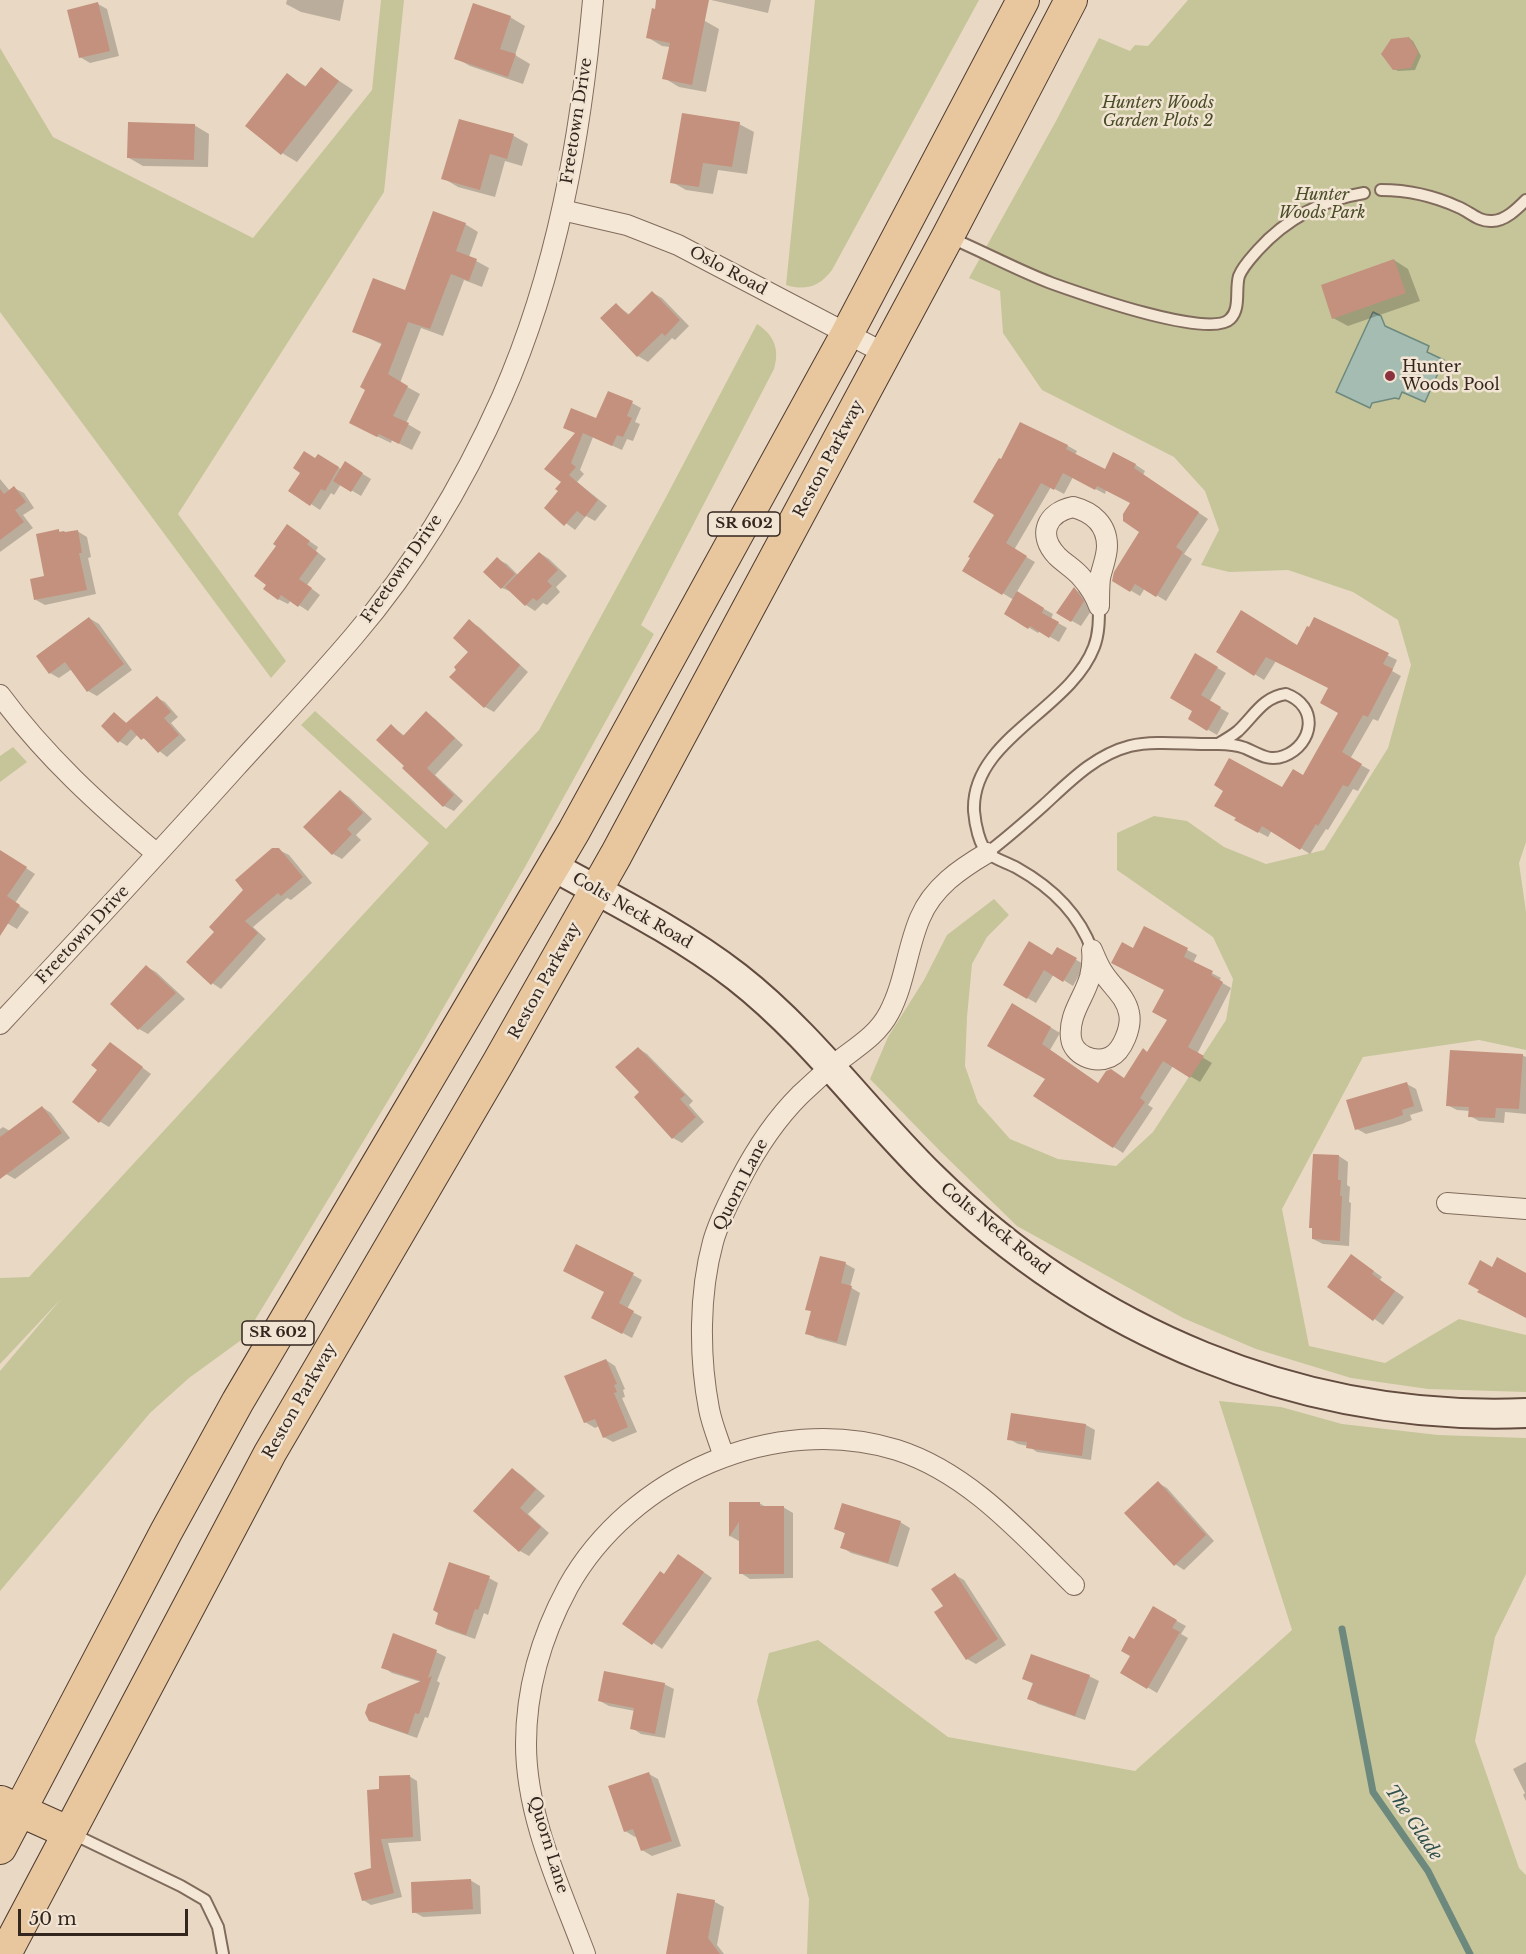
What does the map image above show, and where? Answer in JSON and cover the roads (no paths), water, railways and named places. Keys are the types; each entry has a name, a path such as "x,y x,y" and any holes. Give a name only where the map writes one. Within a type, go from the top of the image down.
{"main road":[{"name":"SR 602","path":"0,1848 10,1806 161,1542 238,1401 554,867 847,334 1023,0"},
{"name":"Reston Parkway","path":"5,1954 270,1453 498,1063 596,890 886,354 1071,0"},
{"path":"10,1806 70,1833"}],"street":[{"name":"Freetown Drive","path":"0,1024 356,634 401,576 438,519 478,447 513,369 546,274 576,143 593,0"},
{"name":"Oslo Road","path":"562,210 627,225 678,244 886,354"},
{"path":"1073,507 1086,510 1098,519 1106,533 1107,547 1100,579 1099,606 1093,591 1081,576 1056,554 1048,542 1049,523 1052,517 1061,510 1073,507"},
{"path":"0,695 20,722 58,765 102,808 157,854"},
{"name":"Quorn Lane","path":"724,1457 710,1412 704,1378 702,1329 706,1279 712,1243 722,1214 751,1159 769,1132 799,1097 831,1067 875,1034 890,1013 920,918 933,896 951,877 987,853"},
{"name":"Colts Neck Road","path":"554,867 657,924 738,978 786,1021 831,1067 884,1129 922,1167 991,1228 1047,1271 1093,1302 1155,1336 1227,1367 1344,1400 1405,1410 1485,1415 1526,1413"},
{"path":"1092,950 1100,969 1125,1000 1130,1014 1129,1028 1122,1044 1112,1056 1101,1059 1086,1058 1076,1052 1071,1041 1070,1027 1090,978 1092,950"},
{"path":"1447,1203 1526,1209"},
{"name":"Quorn Lane","path":"585,1954 539,1827 530,1786 526,1744 529,1701 537,1662 551,1622 569,1585 598,1545 647,1499 688,1473 724,1457 782,1442 820,1439 860,1442 897,1450 924,1461 960,1482 993,1507 1074,1585"}],"lane":[{"path":"1382,190 1395,190 1438,199 1460,207 1480,219 1492,222 1506,217 1526,200"},
{"path":"948,236 1061,286 1155,316 1190,324 1219,325 1230,320 1236,311 1240,272 1270,237 1289,222 1316,206 1364,193"},
{"path":"1092,950 1085,931 1074,914 1047,888 1019,869 987,853 978,833 974,811 976,791 983,771 996,752 1069,687 1086,664 1095,646 1099,606"},
{"path":"987,853 1014,832 1087,766 1109,754 1131,746 1155,743 1218,744 1243,747 1264,758 1275,759 1295,750 1309,726 1308,715 1304,705 1296,698 1286,694 1274,696 1261,705 1236,734 1218,744"},
{"path":"70,1833 181,1886 205,1900 218,1927 223,1954"}],"waterway":[{"name":"The Glade","path":"1342,1629 1373,1792 1428,1871 1470,1954"}],"place":[{"name":"Hunter Woods Pool","path":"1390,376"}],"park label":[{"name":"Hunters Woods Garden Plots 2","path":"1158,112"},
{"name":"Hunter Woods Park","path":"1322,204"}]}
